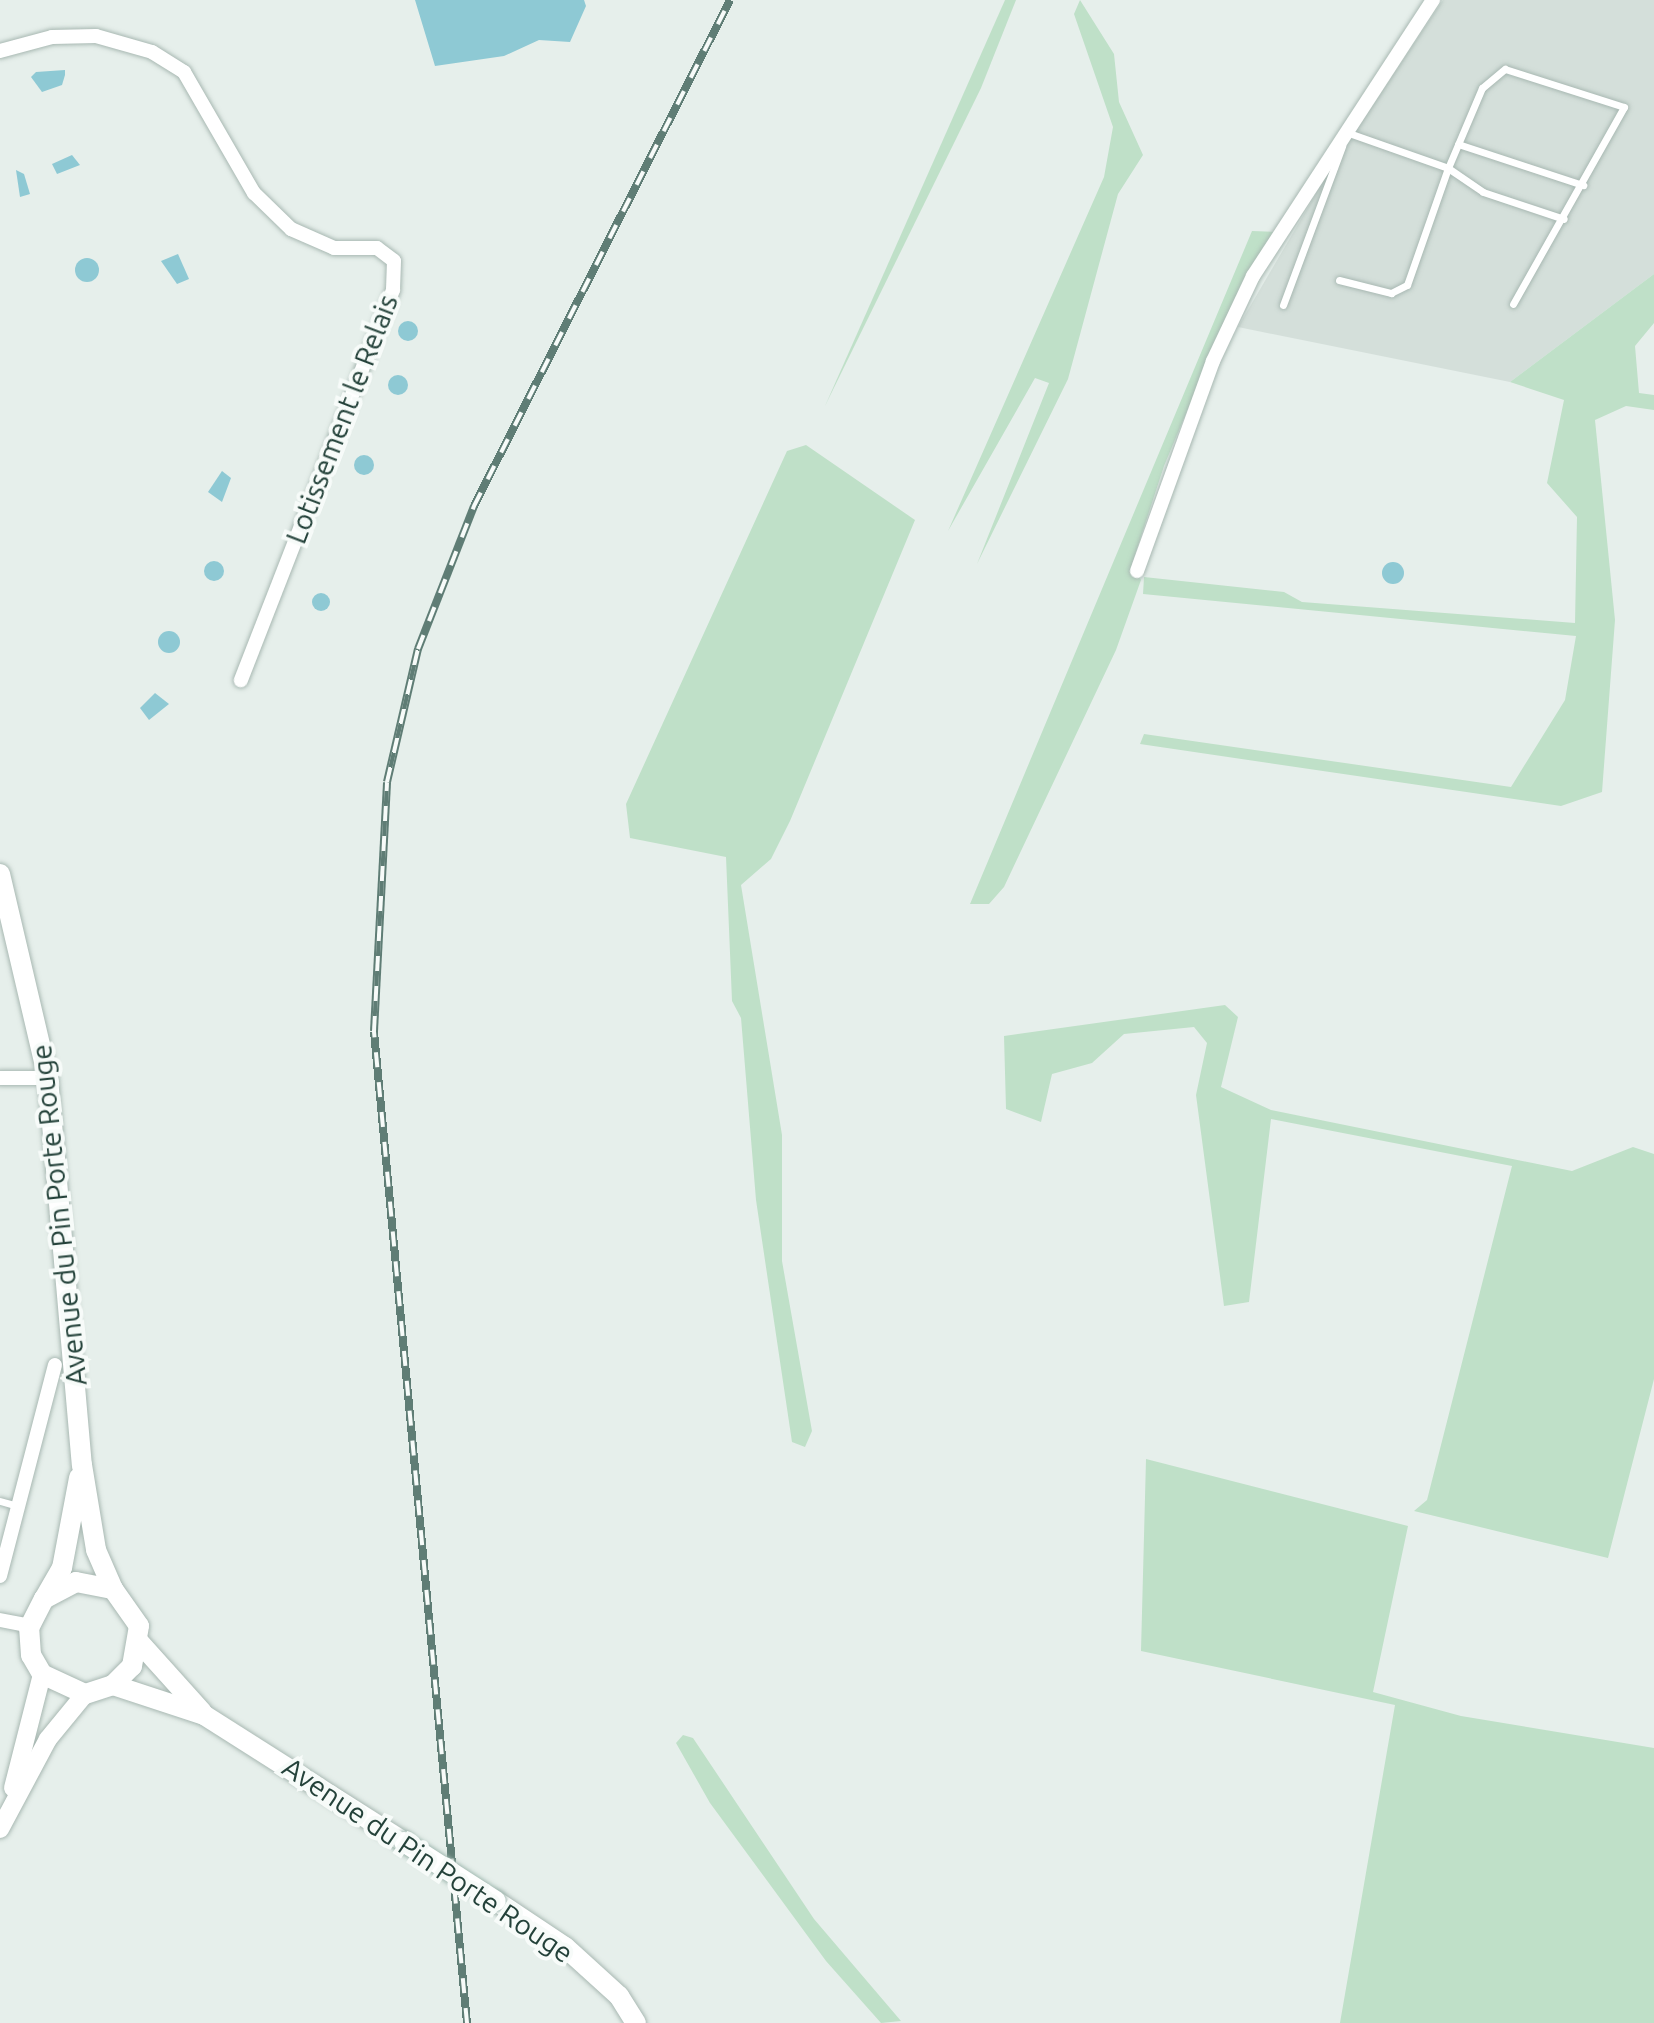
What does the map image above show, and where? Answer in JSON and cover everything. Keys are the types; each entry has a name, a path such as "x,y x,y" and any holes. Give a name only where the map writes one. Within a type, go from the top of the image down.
{"main road":[{"name":"Avenue du Pin Porte Rouge","path":"0,874 48,1078 82,1465 96,1550 113,1589"},
{"name":"Avenue du Pin Porte Rouge","path":"44,1599 62,1568 82,1465"},
{"path":"76,1582 113,1589 132,1608 139,1642 132,1666 113,1685 85,1694 42,1674 31,1655 30,1626 44,1599 76,1582"},
{"name":"Avenue du Pin Porte Rouge","path":"139,1642 204,1715"},
{"name":"Avenue du Pin Porte Rouge","path":"113,1685 204,1715 496,1901 565,1947 619,1996 636,2023"}],"street":[{"path":"1137,571 1226,333 1345,132 1433,0"},
{"name":"Lotissement le Relais","path":"0,51 52,37 96,36 152,52 184,72 254,193 291,229 334,248 377,248 394,261 393,290 241,680"},
{"path":"0,1078 48,1078"},
{"name":"Avenue du Pin Porte Rouge","path":"0,1576 55,1365"},
{"path":"0,1620 30,1626"},
{"path":"0,1829 42,1674"},
{"path":"0,1829 48,1739 85,1694"}],"lane":[{"path":"1339,280 1391,293 1407,285 1448,168 1497,69 1620,103 1623,115 1513,304"},
{"path":"1283,305 1337,171 1345,132 1448,168 1483,192 1564,219"},
{"path":"1458,144 1583,185"},
{"path":"0,1501 18,1506"}],"shaded area":[{"path":"1443,0 1654,0 1654,274 1510,382 1238,327 1331,168"}],"green space":[{"path":"1005,0 1016,0 981,88 825,406"},
{"path":"1080,0 1114,54 1119,102 1143,155 1118,194 1068,379 977,564 1049,383 1035,378 948,531 1104,177 1113,127 1074,14"},
{"path":"1252,231 1275,232 1223,325 1164,466 1132,564 1141,580 1116,650 1004,887 989,904 970,904"},
{"path":"1654,274 1654,323 1635,346 1639,393 1654,395 1654,410 1626,406 1595,420 1615,620 1602,792 1561,806 1140,744 1144,734 1511,787 1565,700 1576,636 1143,594 1144,577 1284,592 1302,602 1575,623 1577,517 1547,483 1564,400 1510,382"},
{"path":"806,445 915,520 790,821 771,859 741,885 782,1135 782,1261 812,1431 805,1447 792,1442 756,1200 741,1018 732,1001 726,857 630,838 626,804 787,451"},
{"path":"1225,1005 1238,1017 1221,1087 1271,1110 1572,1171 1633,1147 1654,1154 1654,1379 1608,1558 1414,1511 1427,1500 1512,1166 1271,1119 1249,1302 1224,1306 1196,1095 1207,1043 1194,1027 1124,1034 1092,1063 1052,1074 1041,1122 1006,1109 1004,1036"},
{"path":"1146,1459 1408,1526 1373,1692 1461,1716 1654,1748 1654,2023 1340,2023 1395,1705 1141,1651"},
{"path":"683,1735 693,1738 814,1919 901,2021 881,2023 826,1961 710,1803 676,1743"}],"water":[{"path":"415,0 584,0 586,6 570,42 539,40 504,56 435,66"},
{"path":"65,70 65,75 62,85 42,92 31,77 36,72"},
{"path":"72,155 80,165 57,174 52,164"},
{"path":"16,170 24,174 30,194 20,197"},
{"path":"178,254 189,279 177,284 161,261"},
{"path":"87,258 95,262 99,270 95,278 87,282 79,278 75,270 79,262"},
{"path":"408,321 415,324 418,331 415,338 408,341 401,338 398,331 401,324"},
{"path":"394,375 402,375 408,385 402,395 394,395 388,389 388,381"},
{"path":"364,455 371,458 374,465 371,472 364,475 357,472 354,465 357,458"},
{"path":"222,471 231,478 222,502 208,492"},
{"path":"214,561 221,564 224,571 221,578 214,581 207,578 204,571 207,564"},
{"path":"1393,562 1401,565 1404,573 1401,581 1393,584 1385,581 1382,573 1385,565"},
{"path":"317,593 325,593 330,602 328,609 317,611 312,606 312,598"},
{"path":"169,631 177,634 180,642 177,650 169,653 161,650 158,642 161,634"},
{"path":"155,693 169,704 149,720 140,708"}],"railway":[{"path":"467,2023 374,1031 387,782 418,649 474,506 730,0"}]}
